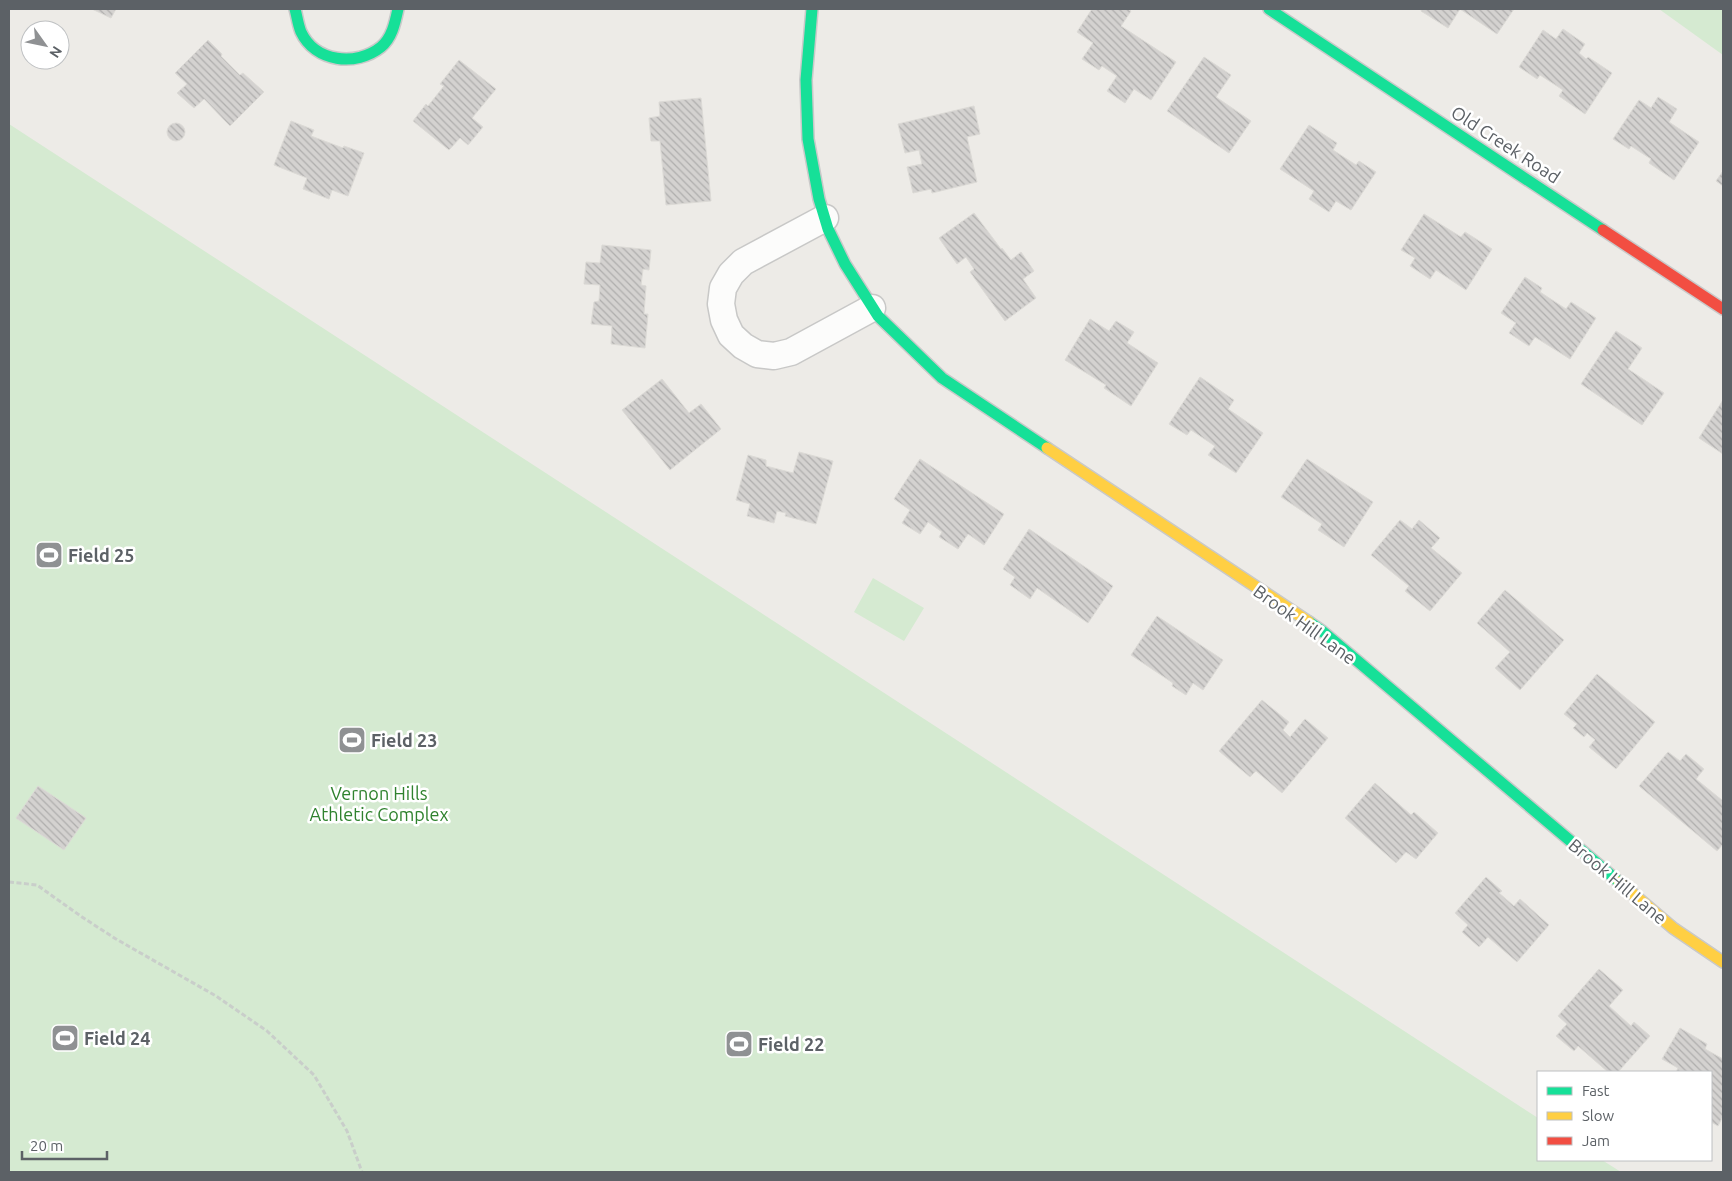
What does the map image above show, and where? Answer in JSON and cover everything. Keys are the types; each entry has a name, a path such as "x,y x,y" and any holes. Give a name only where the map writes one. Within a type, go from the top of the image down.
{"street":[{"path":"294,9 302,36 312,48 326,57 358,60 373,53 385,43 394,29 398,9"},
{"name":"Brook Hill Lane","path":"812,9 806,80 808,139 819,199 828,229 846,264 878,316 942,378 1322,631 1673,928 1723,962"},
{"name":"Old Creek Road","path":"1269,9 1723,308"},
{"path":"825,218 742,262 731,274 723,288 721,304 724,320 731,335 743,346 757,354 774,356 791,352 872,308"}],"path":[{"path":"9,882 37,885 82,918 216,996 267,1031 314,1075 347,1131 362,1172"}],"green space":[{"path":"1659,9 1723,9 1723,55"},
{"name":"Vernon Hills Athletic Complex","path":"9,124 1537,1117 1537,1161 1604,1161 1621,1172 9,1172"},
{"path":"873,578 924,608 904,641 854,612"}],"building":[{"path":"92,9 116,9 111,18"},
{"path":"1092,9 1128,9 1131,11 1121,26 1176,62 1151,100 1134,89 1125,103 1107,91 1117,76 1102,66 1099,70 1082,59 1093,43 1077,32"},
{"path":"1422,9 1460,9 1448,28 1421,11"},
{"path":"1460,9 1514,9 1497,34"},
{"path":"1563,29 1585,44 1579,53 1586,59 1588,57 1612,73 1585,114 1559,96 1563,90 1540,75 1537,79 1519,67 1543,30 1556,39"},
{"path":"208,40 240,75 243,73 264,92 230,126 204,99 194,108 177,93 187,84 175,73"},
{"path":"1204,57 1231,75 1216,97 1251,121 1229,153 1167,111"},
{"path":"459,60 496,89 472,118 483,127 468,145 460,138 449,150 413,121 426,104 428,106 444,86 440,84"},
{"path":"1658,97 1677,109 1669,122 1699,142 1674,180 1649,163 1651,159 1631,146 1629,149 1613,139 1639,100 1651,108"},
{"path":"701,98 711,201 666,205 660,141 651,141 649,118 660,116 659,102"},
{"path":"974,106 980,134 967,137 977,182 932,193 931,189 913,193 907,167 922,164 919,150 905,153 898,124"},
{"path":"291,121 314,130 311,136 343,148 344,146 364,153 348,196 332,190 329,199 303,189 307,178 274,165"},
{"path":"176,123 182,126 185,132 182,138 176,141 170,138 167,132 170,126"},
{"path":"1309,125 1337,143 1333,150 1356,165 1359,161 1376,172 1351,210 1336,201 1329,212 1309,199 1314,191 1280,169"},
{"path":"1723,171 1723,186 1716,181"},
{"path":"974,213 1011,260 1021,252 1034,271 1023,279 1036,298 1005,321 970,272 974,269 966,257 957,264 939,238"},
{"path":"1424,214 1461,237 1465,232 1492,249 1466,290 1436,270 1430,279 1410,266 1415,258 1401,250"},
{"path":"602,245 651,250 649,270 643,269 641,285 646,286 644,314 648,314 645,348 611,344 612,326 591,324 594,302 599,301 600,285 584,284 586,262 600,263"},
{"path":"1525,277 1542,288 1540,292 1566,309 1571,302 1596,318 1570,359 1535,337 1529,346 1509,333 1516,323 1501,313"},
{"path":"1090,319 1109,331 1116,321 1134,332 1127,343 1158,363 1131,406 1104,388 1106,385 1065,360"},
{"path":"1616,331 1642,348 1628,369 1664,393 1642,425 1581,384"},
{"path":"1200,377 1234,400 1228,409 1263,433 1236,473 1208,455 1215,446 1191,430 1187,435 1169,424"},
{"path":"662,379 689,413 701,404 721,429 670,470 622,410"},
{"path":"1723,400 1723,454 1699,438"},
{"path":"799,452 833,461 816,524 785,516 786,513 777,511 774,523 747,516 750,504 736,500 748,455 766,460 766,466 793,473"},
{"path":"920,459 1004,514 984,545 968,534 958,549 939,537 942,532 928,522 920,534 902,523 910,510 894,499"},
{"path":"1307,459 1373,502 1344,547 1318,530 1322,524 1281,497"},
{"path":"1400,520 1412,529 1419,520 1440,538 1431,548 1462,573 1430,611 1405,591 1409,586 1371,555"},
{"path":"1029,529 1113,586 1088,623 1037,588 1030,599 1010,585 1015,577 1003,569"},
{"path":"1505,590 1564,640 1520,690 1495,668 1510,652 1477,623"},
{"path":"1157,616 1223,660 1203,690 1193,683 1186,695 1172,686 1173,683 1131,655"},
{"path":"1597,674 1655,722 1616,769 1589,747 1595,740 1587,733 1584,737 1573,728 1577,724 1564,714"},
{"path":"1262,700 1289,722 1283,730 1290,737 1305,719 1328,738 1282,793 1256,771 1250,777 1219,751"},
{"path":"1668,752 1680,761 1686,754 1704,769 1696,779 1723,801 1723,844 1717,851 1639,786"},
{"path":"1375,783 1411,815 1414,812 1438,833 1416,859 1406,852 1396,863 1345,818"},
{"path":"38,786 86,818 64,850 16,818"},
{"path":"1486,877 1502,891 1499,893 1514,906 1520,899 1549,925 1517,962 1488,937 1479,947 1462,932 1468,925 1455,913"},
{"path":"1599,969 1623,990 1609,1006 1631,1026 1634,1022 1650,1036 1619,1071 1607,1071 1578,1046 1574,1051 1556,1036 1567,1024 1558,1016"},
{"path":"1680,1028 1707,1044 1705,1049 1723,1059 1723,1116 1718,1126 1712,1123 1712,1071 1676,1071 1678,1068 1662,1059"}],"traffic: fast":[{"path":"295,9 301,32 307,42 316,50 326,55 348,59 360,57 381,47 393,30 398,9"},
{"path":"812,9 806,80 808,139 819,199 828,229 845,264 878,316 942,378 1047,448"},
{"path":"1269,9 1603,230"},
{"path":"1309,622 1619,882"}],"traffic: slow":[{"path":"1047,448 1309,622"},
{"path":"1619,882 1673,928 1723,962"}],"traffic: jam":[{"path":"1603,230 1723,309"}],"place":[{"name":"Field 25","path":"49,555"},
{"name":"Field 23","path":"352,740"},
{"name":"Field 24","path":"65,1038"},
{"name":"Field 22","path":"739,1044"}]}
